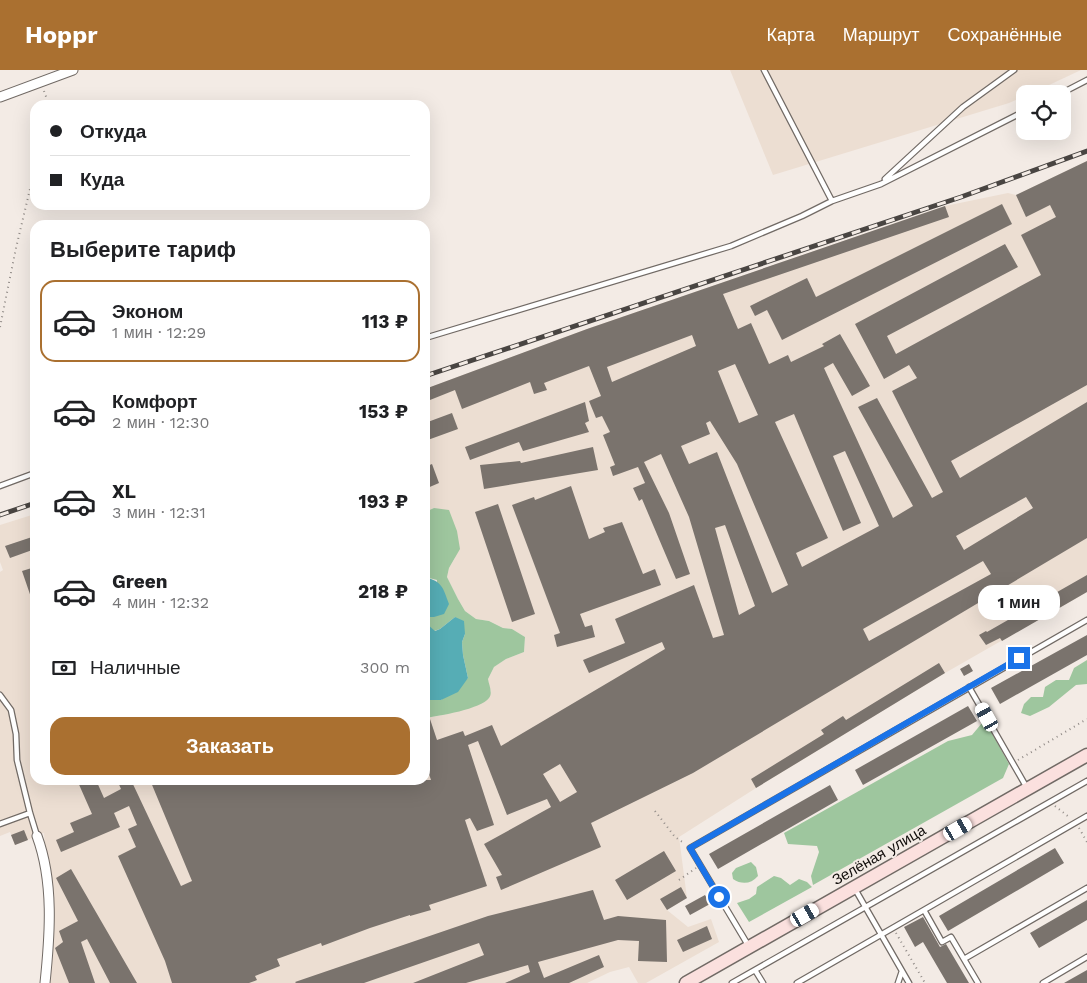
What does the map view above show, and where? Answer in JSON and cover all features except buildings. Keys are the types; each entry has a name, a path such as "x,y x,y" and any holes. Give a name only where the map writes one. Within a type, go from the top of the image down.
{"main road":[{"name":"Зелёная улица","path":"686,983 1087,755"}],"street":[{"path":"0,97 73,70"},
{"path":"37,836 45,864 48,889 48,953 45,983"}],"lane":[{"path":"764,70 832,201"},
{"path":"881,184 964,107 1014,70"},
{"path":"1071,88 1087,80"},
{"path":"430,336 731,246 832,201 881,184 1016,116"},
{"path":"0,486 30,475"},
{"path":"750,947 690,848 1087,620"},
{"path":"970,687 1027,789"},
{"path":"0,695 11,710 16,734 17,760 37,836"},
{"path":"732,983 1087,781"},
{"path":"0,824 30,813"},
{"path":"798,983 1087,816"},
{"path":"854,888 909,983"},
{"path":"964,959 1087,888"},
{"path":"924,910 942,942 951,937 978,983"},
{"path":"1043,983 1087,957"},
{"path":"755,970 763,983"},
{"path":"898,983 902,971"}],"path":[{"path":"40,82 47,100"},
{"path":"0,327 30,189"},
{"path":"1012,763 1087,719"},
{"path":"655,811 675,837 690,848"},
{"path":"679,880 700,865"},
{"path":"893,928 925,983"}],"shaded area":[{"path":"730,70 1081,70 1049,85 1016,85 1016,100 1009,103 773,175"},
{"path":"1087,161 1087,592 945,673 679,837 687,898 667,910 688,927 711,919 719,942 646,983 638,983 629,967 610,972 587,983 50,983 52,947 44,833 15,845 10,832 0,836 0,572 3,570 0,562 0,525 30,516 30,785 430,785 430,717 475,706 491,692 488,679 494,667 506,659 524,652 525,637 512,629 503,628 489,621 476,619 465,611 447,577 449,568 455,558 434,508 430,510 430,387 587,329 945,206 1008,193 1016,195"}],"green space":[{"path":"434,508 449,510 457,531 460,549 449,568 447,577 465,611 476,619 489,621 503,628 512,629 525,637 524,652 506,659 494,667 488,679 491,691 490,696 485,702 459,711 430,717 430,700 441,700 468,678 462,642 465,634 455,617 440,629 434,631 430,628 430,617 434,617 437,580 430,578 430,510"},
{"path":"1087,660 1087,684 1076,685 1049,707 1030,716 1021,713 1024,704 1031,697 1043,697 1045,687 1056,680 1069,680 1074,668"},
{"path":"982,723 988,726 1009,764 1003,778 813,885 811,876 819,852 817,846 788,844 784,833 948,741 972,735"},
{"path":"751,862 756,867 758,876 755,879 746,883 733,879 732,873 736,868"},
{"path":"774,876 781,878 790,885 799,879 807,882 812,887 749,922 737,903 749,899 756,894 757,887"}],"water":[{"path":"430,579 441,586 449,604 444,614 430,617"},
{"path":"455,617 464,621 465,634 462,642 468,678 458,692 441,700 430,700 430,627 435,631"}],"railway":[{"path":"430,374 961,197 1087,151"},
{"path":"0,515 30,505"}],"route":[{"path":"719,897 690,848 1019,658"}]}
